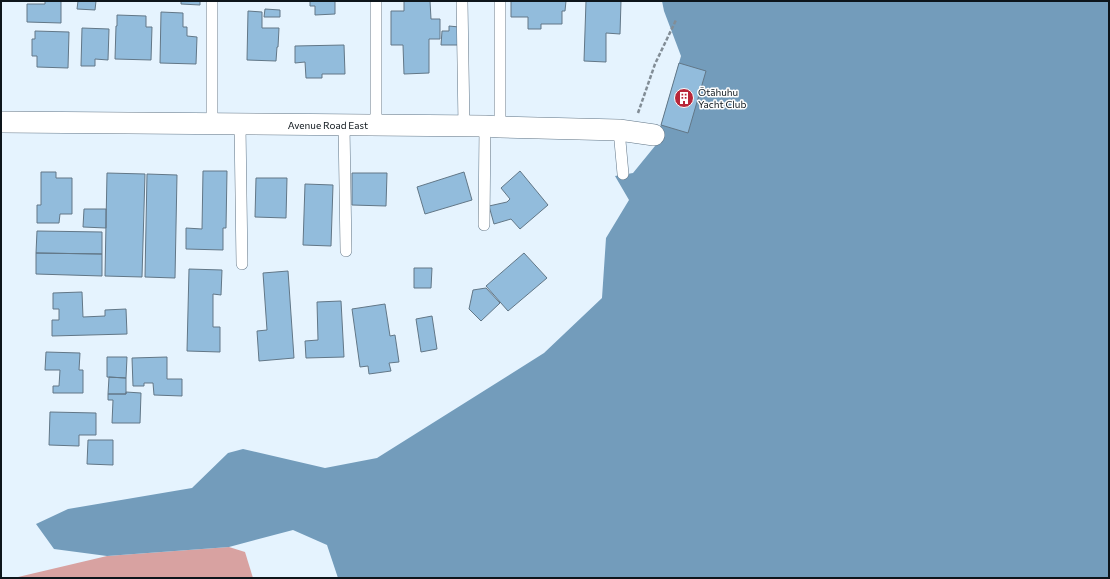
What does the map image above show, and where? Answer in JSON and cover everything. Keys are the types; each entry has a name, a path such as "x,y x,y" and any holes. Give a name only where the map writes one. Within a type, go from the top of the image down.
{"street":[{"name":"Avenue Road East","path":"1,122 464,126 619,130 654,135"}],"lane":[{"path":"212,1 212,124"},
{"path":"376,1 376,126"},
{"path":"462,1 464,126"},
{"path":"484,225 500,1"},
{"path":"240,125 242,264"},
{"path":"344,125 346,251"},
{"path":"619,130 623,174"}],"path":[{"path":"637,119 655,64 676,20"}],"shaded area":[{"path":"229,547 245,552 253,578 18,578 107,556"}],"water":[{"path":"662,1 1109,1 1109,578 338,578 327,545 293,530 229,547 107,556 54,549 36,524 68,509 192,488 228,453 243,449 325,468 377,458 544,353 602,298 606,238 629,200 615,176 633,173 655,146 659,127 661,125 681,56 664,11"}],"building":[{"path":"45,1 61,1 61,23 27,22 27,4 45,4"},
{"path":"78,1 96,1 95,10 77,9"},
{"path":"181,1 200,1 200,5 181,4"},
{"path":"310,1 335,1 335,14 315,15 315,6 310,6"},
{"path":"404,1 430,1 431,19 440,19 440,39 429,39 429,73 404,74 403,45 391,45 391,11 404,11"},
{"path":"511,1 566,1 565,11 562,11 562,24 541,24 541,29 528,29 528,17 511,17"},
{"path":"586,1 621,1 620,34 606,33 606,62 584,61"},
{"path":"265,9 280,10 280,17 264,17"},
{"path":"248,11 262,12 262,28 279,28 276,61 247,60"},
{"path":"161,12 183,13 183,27 187,27 187,36 197,37 196,64 160,63"},
{"path":"117,15 146,16 146,27 152,27 151,60 115,59"},
{"path":"449,26 459,27 459,45 441,45 442,31 449,31"},
{"path":"82,28 109,29 108,60 95,59 95,66 81,66"},
{"path":"35,31 69,32 68,68 37,67 37,56 32,56 32,39 35,39"},
{"path":"344,45 345,74 322,74 322,78 306,78 305,62 295,63 295,46"},
{"name":"Ōtāhuhu Yacht Club","path":"679,63 706,71 688,133 661,125"},
{"path":"203,171 227,171 226,228 223,228 223,250 186,249 186,228 202,229"},
{"path":"520,171 548,205 520,229 511,219 494,224 489,206 507,202 510,199 501,188"},
{"path":"41,172 56,172 56,178 72,178 72,214 60,214 59,223 37,223 37,205 41,205"},
{"path":"464,172 472,200 425,214 417,187"},
{"path":"107,173 145,174 142,277 105,276"},
{"path":"352,173 387,173 386,206 352,205"},
{"path":"147,174 177,175 175,278 145,277"},
{"path":"256,178 287,178 286,218 255,217"},
{"path":"305,184 333,185 331,246 303,245"},
{"path":"84,209 106,209 106,228 83,227"},
{"path":"37,231 102,232 102,254 36,253"},
{"path":"36,253 102,254 102,276 36,274"},
{"path":"524,253 547,278 508,311 486,286"},
{"path":"414,268 432,268 431,288 414,288"},
{"path":"189,269 222,270 221,295 213,294 213,327 220,327 220,352 187,351"},
{"path":"288,271 294,358 259,361 257,331 267,330 263,273"},
{"path":"486,288 500,303 481,321 469,309 473,290"},
{"path":"82,292 83,317 105,316 105,310 126,309 127,334 52,336 52,320 59,320 59,309 53,309 53,293"},
{"path":"341,301 344,357 306,358 305,341 318,340 317,302"},
{"path":"385,304 390,336 395,335 399,362 389,363 391,371 369,374 368,366 360,367 352,309"},
{"path":"432,316 437,349 421,352 416,319"},
{"path":"46,352 80,353 79,370 83,370 83,393 53,393 53,386 59,386 60,370 45,370"},
{"path":"107,357 127,357 126,378 107,377"},
{"path":"167,357 167,379 182,379 182,396 154,395 153,383 144,383 144,386 133,386 132,358"},
{"path":"109,377 126,378 126,394 108,394"},
{"path":"126,392 141,393 140,423 112,423 113,400 108,400 108,394 126,394"},
{"path":"50,412 96,413 96,435 79,435 79,446 49,445"},
{"path":"88,440 113,440 113,465 87,464"}],"place":[{"name":"Ōtāhuhu Yacht Club","path":"684,98"}]}
